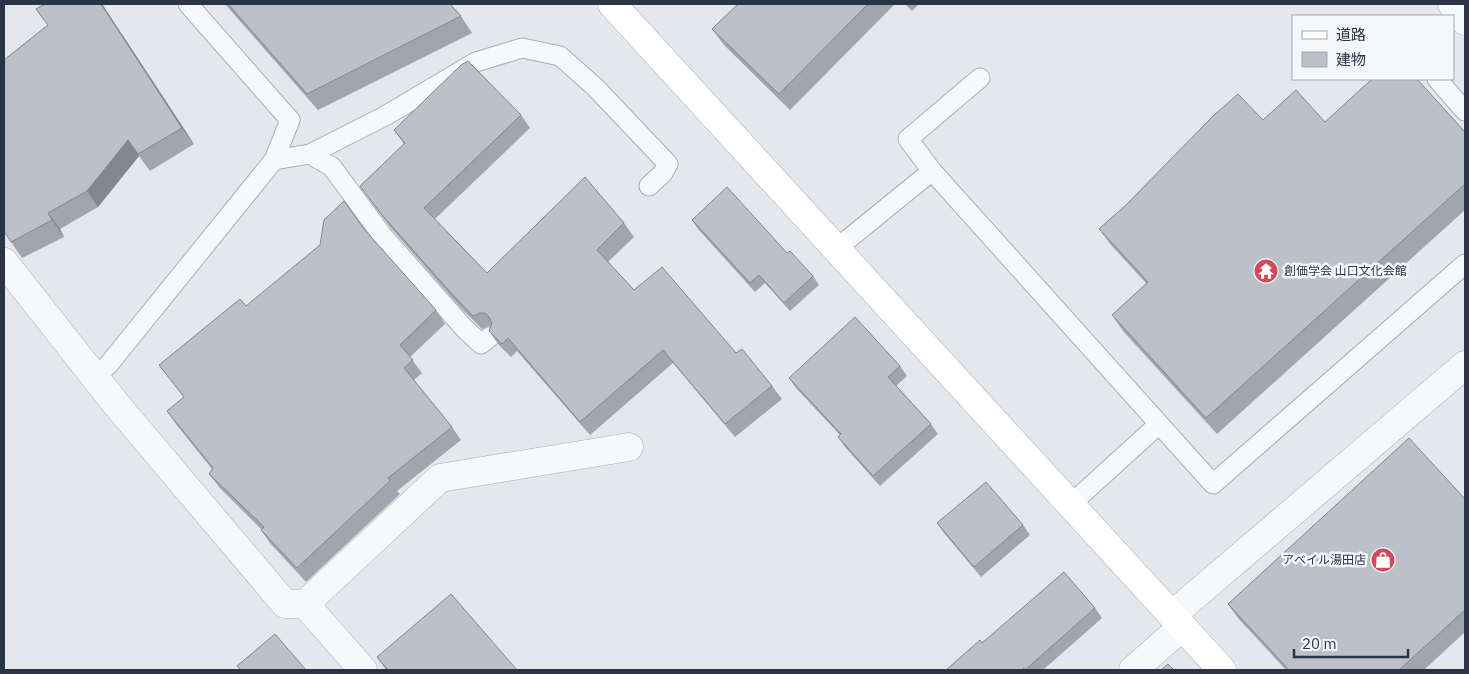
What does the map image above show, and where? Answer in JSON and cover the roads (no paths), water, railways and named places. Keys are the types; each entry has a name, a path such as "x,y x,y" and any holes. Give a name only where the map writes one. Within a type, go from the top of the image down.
{"street":[{"path":"612,4 1222,670"},
{"path":"1452,4 1465,21"},
{"path":"4,262 95,378 286,604 305,604 440,478 629,447"},
{"path":"1133,670 1177,621 1465,365"},
{"path":"305,604 363,670"}],"lane":[{"path":"95,378 109,364 274,160 290,120 188,4"},
{"path":"274,160 310,154 385,116 476,62 522,48 560,56 595,86 668,164 663,173 649,186"},
{"path":"980,78 908,139 932,171 1213,484 1465,264"},
{"path":"1438,80 1465,111"},
{"path":"310,154 332,167 382,235 464,328 481,344 490,337"},
{"path":"836,249 932,171"},
{"path":"1071,504 1159,424"}],"place":[{"name":"創価学会 山口文化会館","path":"1266,271"},
{"name":"アベイル湯田店","path":"1383,560"}]}
